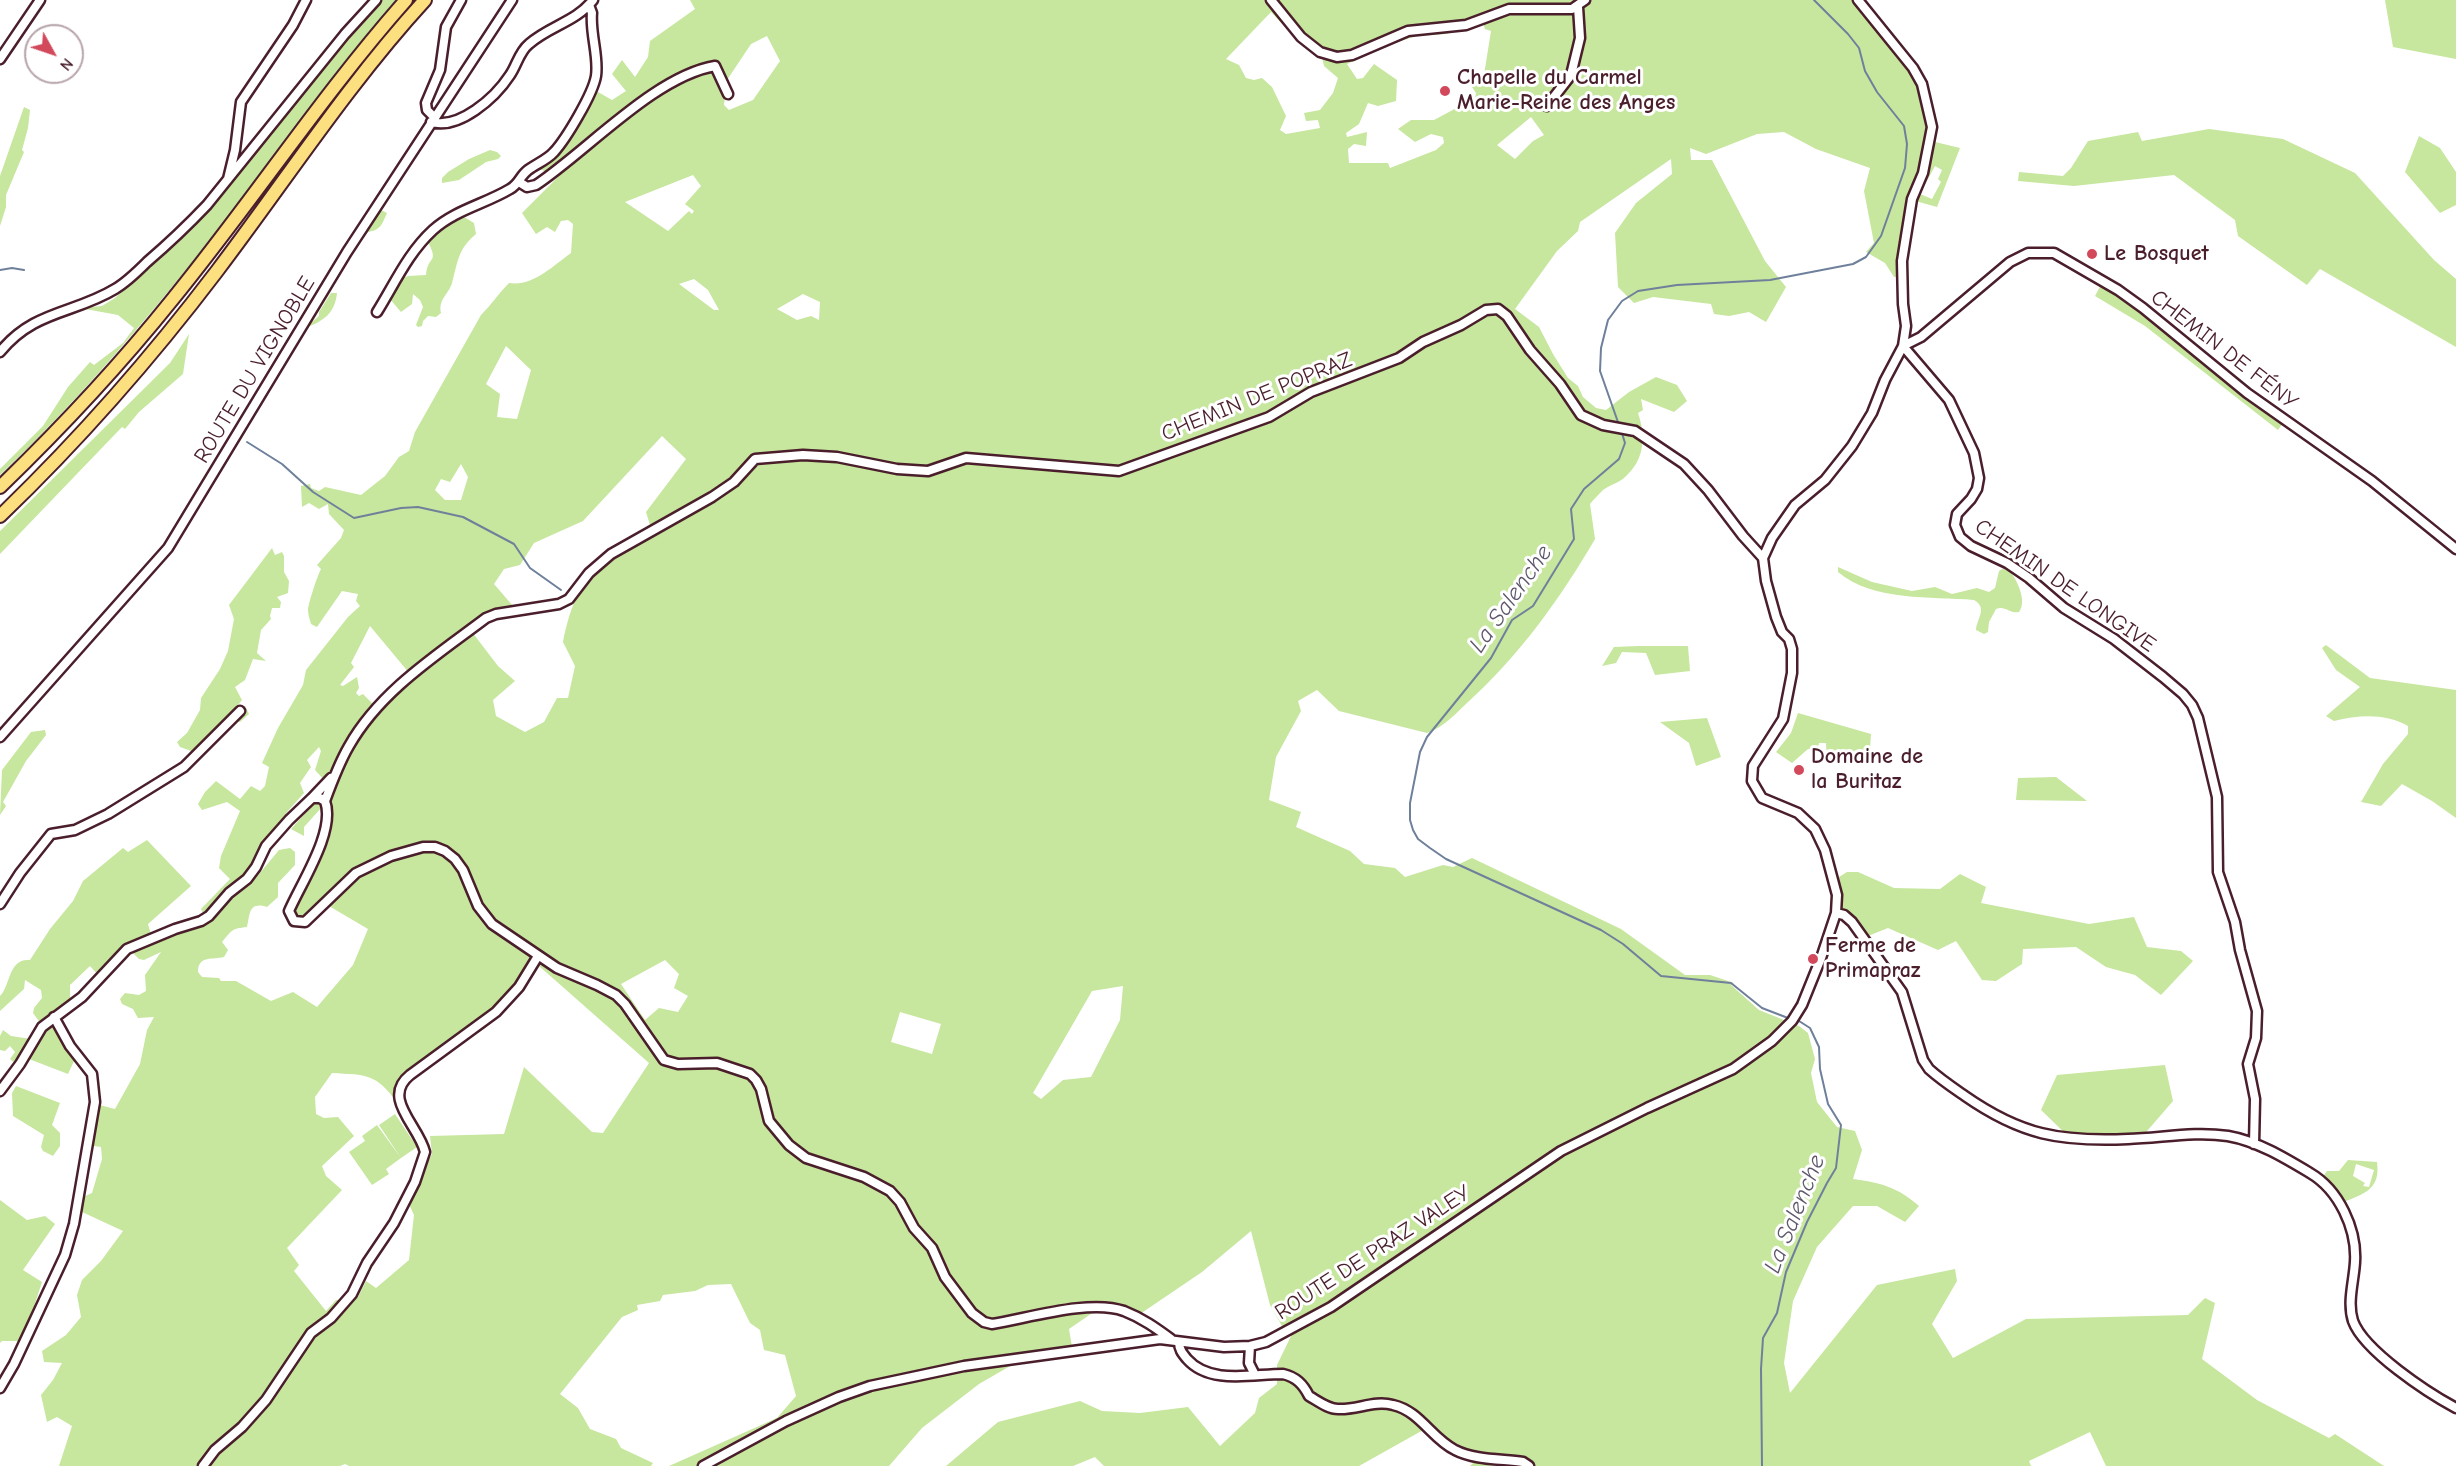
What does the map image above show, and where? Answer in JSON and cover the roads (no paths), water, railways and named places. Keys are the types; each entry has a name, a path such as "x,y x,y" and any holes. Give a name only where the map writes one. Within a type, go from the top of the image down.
{"highway":[{"path":"0,487 74,412 150,327 228,229 339,80 406,0"},
{"path":"0,516 87,427 163,339 217,271 353,87 425,0"}],"street":[{"path":"0,59 40,0"},
{"path":"228,179 235,150 241,102 293,25 306,0"},
{"path":"0,352 13,338 32,324 60,310 93,300 128,280 183,230 228,179 345,34 376,0"},
{"path":"461,0 446,27 440,70 426,103 432,119 447,124 477,108 508,78 526,46 546,32 578,16 591,3"},
{"name":"ROUTE DU VIGNOBLE","path":"0,737 168,548 347,252 512,0"},
{"path":"1271,0 1301,37 1320,52 1337,57 1352,55 1408,32 1466,25 1509,9 1531,7 1567,10 1578,7 1585,0"},
{"path":"1858,0 1913,68 1922,84 1932,127 1923,173 1912,200 1902,261 1906,326 1903,346 1885,380 1872,413 1852,446 1825,480 1795,505 1772,538 1763,558 1766,581 1776,617 1792,649 1791,673 1783,719 1753,766 1752,781 1762,798 1798,813 1815,829 1826,850 1838,895 1836,913 1852,921 1902,992 1923,1060 1929,1069 1996,1117 2035,1132 2070,1138 2129,1139 2198,1134 2228,1136 2254,1144 2317,1177 2331,1189 2354,1238 2351,1309 2358,1329 2372,1345 2424,1390 2456,1408"},
{"path":"377,312 410,255 434,229 453,216 510,189 519,182 520,177 527,170 544,160 558,147 573,124 596,77 591,3"},
{"path":"1547,106 1571,75 1580,38 1578,7"},
{"path":"519,182 527,187 536,185 645,100 691,73 715,66 728,94"},
{"name":"CHEMIN DE FÉNY","path":"1903,346 1921,337 2017,258 2034,252 2054,253 2118,290 2143,308 2247,393 2372,482 2456,549"},
{"name":"CHEMIN DE POPRAZ","path":"538,956 492,924 478,906 459,865 445,851 435,847 423,847 391,856 356,873 305,922 294,921 289,911 319,848 328,812 325,801 336,773 360,728 383,700 427,662 486,618 496,614 559,604 569,599 589,573 611,554 712,497 734,482 755,459 803,454 837,457 897,469 928,471 966,458 1119,471 1269,417 1311,392 1399,358 1423,342 1461,326 1490,309 1498,309 1507,316 1530,350 1560,384 1581,415 1635,431 1684,464 1708,489 1743,536 1763,558"},
{"name":"CHEMIN DE LONGIVE","path":"1903,346 1948,400 1974,453 1979,478 1977,489 1971,499 1957,514 1955,525 1960,537 1971,546 2007,563 2029,578 2064,608 2114,639 2163,676 2183,693 2198,718 2217,797 2218,872 2235,922 2240,950 2257,1011 2256,1038 2248,1064 2255,1099 2254,1144"},
{"path":"0,904 20,873 51,834 75,830 108,814 184,767 240,711"},
{"name":"CHEMIN DE POPRAZ","path":"0,1091 20,1064 35,1036 54,1017 82,997 127,949 209,916 229,893 247,879 256,867 266,846 336,773"},
{"path":"312,798 325,801"},
{"name":"ROUTE DE PRAZ VALEY","path":"703,1466 795,1417 839,1396 870,1386 964,1366 1160,1339 1224,1347 1250,1346 1284,1334 1330,1307 1561,1151 1739,1065 1787,1027 1797,1015 1836,913"},
{"path":"203,1466 215,1450 242,1427 266,1400 311,1333 331,1318 352,1294 367,1263 394,1223 415,1182 425,1152 400,1104 398,1093 401,1084 496,1012 519,987 538,956 616,995 625,1004 664,1060 678,1064 717,1063 750,1074 761,1089 769,1121 789,1145 806,1158 864,1177 890,1191 914,1228 932,1248 945,1277 977,1318 992,1324 1099,1306 1122,1310 1142,1319 1177,1342 1185,1357 1204,1372 1224,1376 1292,1376 1305,1388 1309,1396 1337,1409 1367,1404 1390,1404 1401,1407 1426,1424 1454,1450 1523,1462 1529,1466"},
{"path":"0,1388 14,1364 65,1255 82,1182 95,1102 92,1074 70,1047 54,1017"},
{"path":"1250,1346 1249,1363 1255,1375"}],"waterway":[{"name":"La Salenche","path":"1619,425 1600,371 1601,348 1608,320 1622,301 1638,291 1677,285 1770,280 1853,264 1866,257 1881,236 1905,168 1907,144 1904,126 1877,92 1865,71 1859,48 1814,0"},
{"path":"0,270 12,268 24,270"},
{"name":"La Salenche","path":"1621,430 1625,443 1619,459 1584,489 1571,509 1574,539 1533,606 1512,620 1491,658 1427,737 1420,752 1410,803 1410,820 1418,839 1446,859 1601,930 1623,944 1661,976 1731,983 1762,1008 1788,1018"},
{"path":"247,442 282,464 313,492 354,518 401,508 418,507 463,517 514,544 530,568 561,590"},
{"name":"La Salenche","path":"1762,1466 1763,1338 1777,1313 1786,1272 1807,1222 1836,1168 1841,1125 1828,1104 1820,1069 1819,1047 1810,1028 1799,1021"}],"place":[{"name":"Chapelle du Carmel Marie-Reine des Anges","path":"1445,91"},
{"name":"Le Bosquet","path":"2092,254"},
{"name":"Domaine de la Buritaz","path":"1799,770"},
{"name":"Ferme de Primapraz","path":"1813,959"}]}
